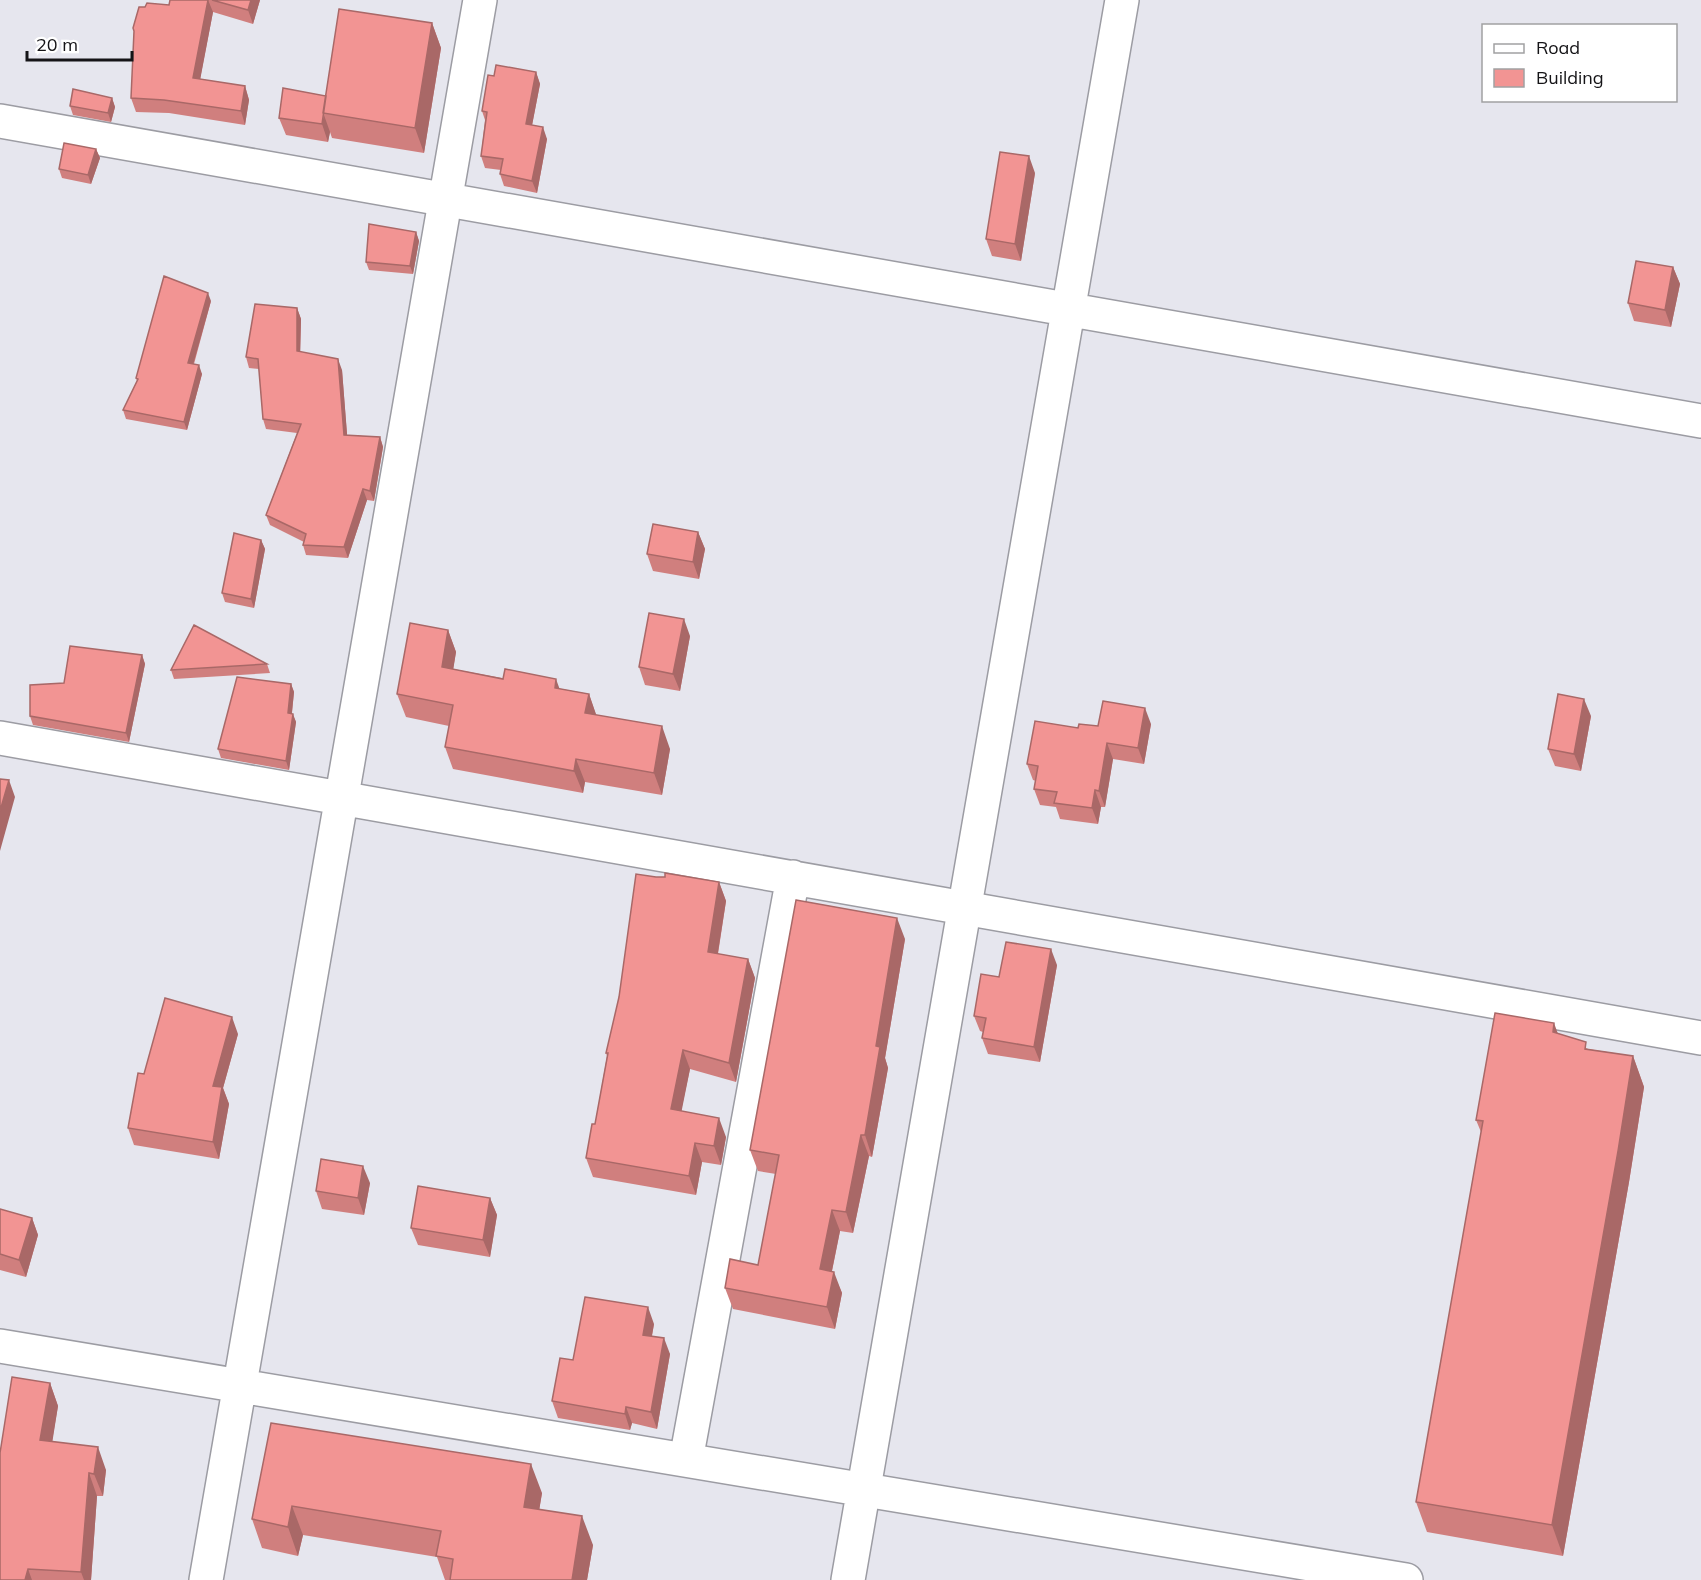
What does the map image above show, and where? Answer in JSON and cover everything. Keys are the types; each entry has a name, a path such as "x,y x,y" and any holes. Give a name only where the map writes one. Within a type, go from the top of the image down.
{"street":[{"path":"206,1580 480,0"},
{"path":"848,1580 1122,0"},
{"path":"0,121 1701,421"},
{"path":"0,738 1701,1038"},
{"path":"686,1460 793,877"},
{"path":"0,1346 1406,1580"}],"building":[{"path":"170,0 208,0 193,78 245,86 241,111 164,100 131,98 133,28 139,7 145,7 147,3 169,5"},
{"path":"212,0 251,0 248,10"},
{"path":"339,9 432,23 415,128 323,113"},
{"path":"496,65 536,72 526,124 543,127 532,181 500,174 503,159 481,156 487,112 482,111 488,75 494,76"},
{"path":"283,88 326,96 322,124 279,118"},
{"path":"73,89 112,98 108,113 70,106"},
{"path":"64,143 96,149 88,175 59,169"},
{"path":"1000,152 1029,156 1015,244 986,239"},
{"path":"369,224 416,232 410,266 366,262"},
{"path":"1636,261 1673,267 1665,310 1628,303"},
{"path":"164,276 208,293 188,363 199,365 184,422 123,410 138,379 136,378"},
{"path":"255,304 297,308 297,351 338,359 344,435 380,437 370,491 363,489 344,547 303,545 306,534 266,515 301,424 263,419 258,359 246,357"},
{"path":"653,524 698,532 693,562 647,554"},
{"path":"234,533 261,540 251,599 222,593"},
{"path":"649,613 684,619 673,674 639,667"},
{"path":"410,623 448,630 442,667 503,679 505,669 556,679 555,688 589,694 585,713 662,726 654,773 576,759 574,771 445,747 453,705 397,694"},
{"path":"194,625 267,664 171,670"},
{"path":"70,646 142,655 126,733 30,716 30,685 64,683"},
{"path":"237,677 291,684 288,713 293,714 286,761 218,749"},
{"path":"1558,694 1584,699 1574,754 1548,749"},
{"path":"1103,701 1145,708 1138,748 1107,743 1099,791 1095,790 1092,808 1054,803 1057,792 1034,789 1038,766 1027,764 1035,721 1078,728 1079,724 1098,726"},
{"path":"0,779 9,780 0,811"},
{"path":"665,873 719,882 708,952 748,959 729,1063 683,1050 671,1109 719,1118 714,1146 695,1143 689,1176 586,1158 592,1124 595,1124 608,1053 606,1053 619,997 636,874 665,877"},
{"path":"796,900 897,918 876,1046 880,1047 865,1135 861,1135 846,1212 832,1210 820,1269 834,1272 827,1307 725,1288 730,1259 758,1265 779,1155 750,1150"},
{"path":"1006,942 1051,949 1034,1047 982,1038 986,1018 974,1016 981,974 999,977"},
{"path":"165,998 232,1017 213,1086 222,1087 213,1142 128,1128 138,1073 144,1074"},
{"path":"1495,1013 1554,1023 1553,1032 1586,1042 1585,1049 1633,1056 1552,1525 1416,1502 1483,1121 1476,1120"},
{"path":"321,1159 363,1166 358,1198 316,1191"},
{"path":"418,1186 490,1198 483,1240 411,1228"},
{"path":"0,1209 32,1218 19,1260 0,1254"},
{"path":"585,1297 648,1307 643,1335 664,1338 651,1412 626,1407 625,1414 552,1401 560,1358 573,1360"},
{"path":"12,1377 50,1383 40,1440 98,1447 94,1474 89,1473 81,1572 28,1569 25,1580 0,1580 0,1453"},
{"path":"271,1423 531,1464 524,1507 582,1516 572,1580 450,1580 453,1559 436,1556 441,1531 292,1506 288,1527 252,1519"}]}
